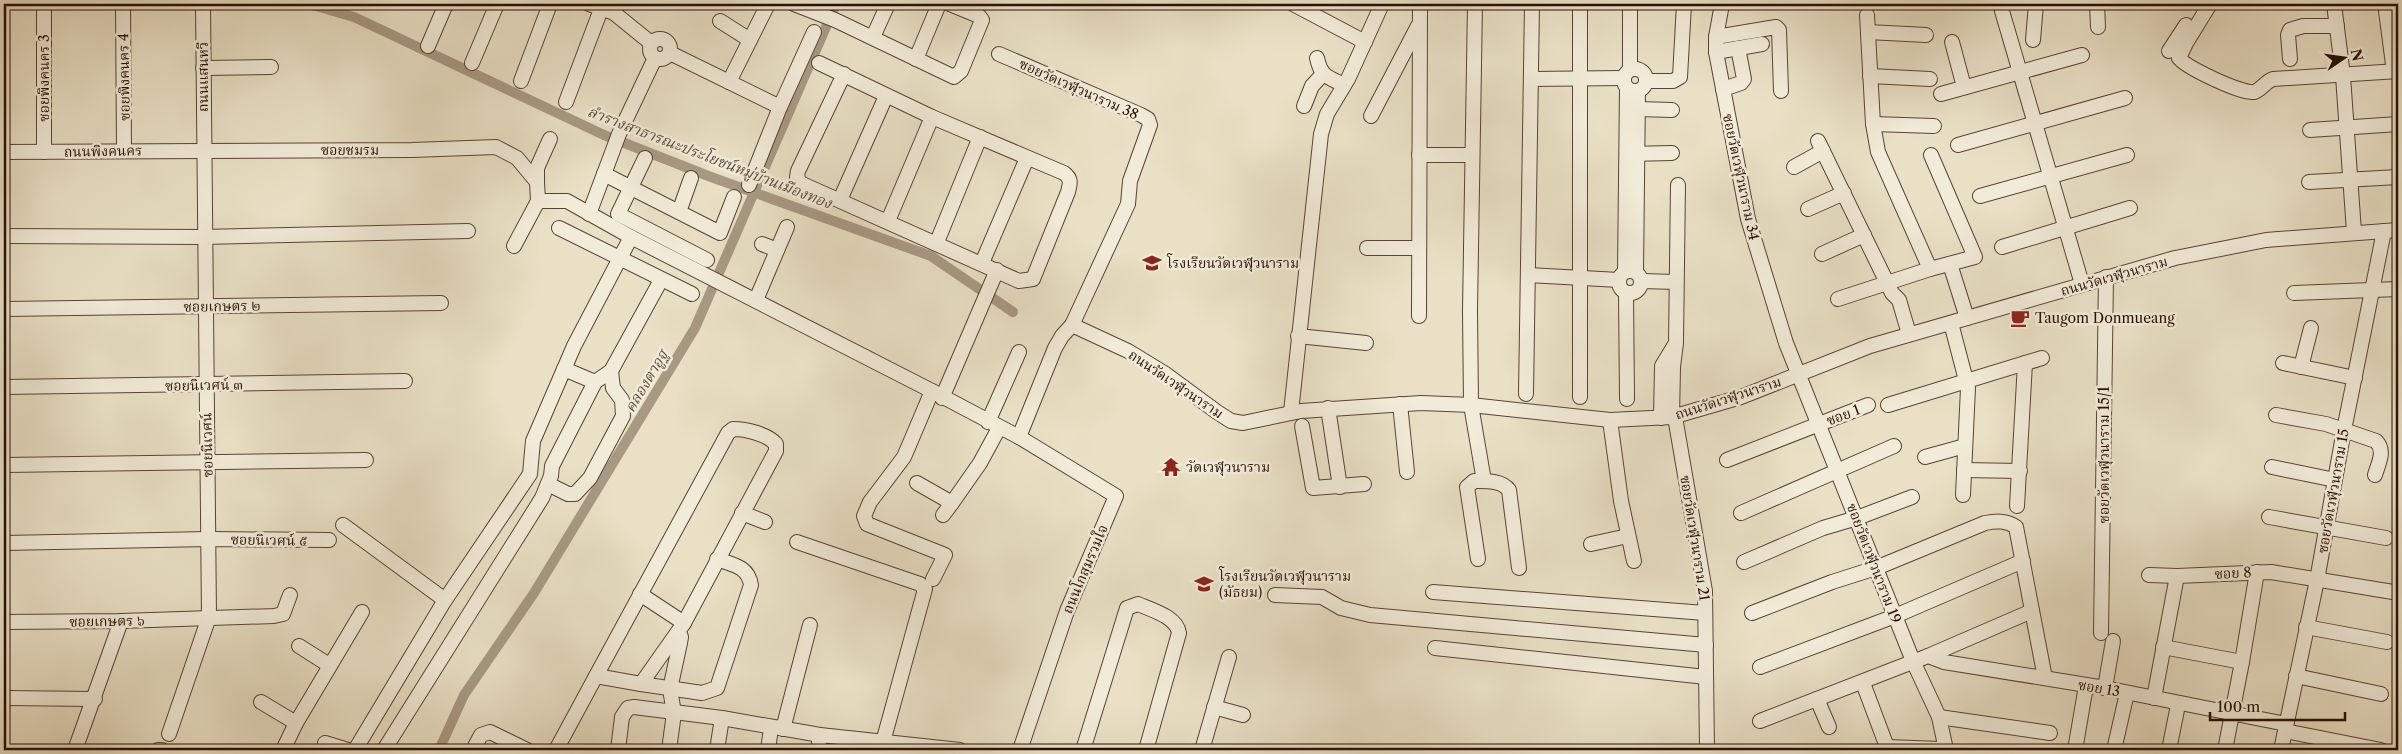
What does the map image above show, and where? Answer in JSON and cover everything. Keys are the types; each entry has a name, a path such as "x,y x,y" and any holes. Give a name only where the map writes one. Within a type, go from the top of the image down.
{"street":[{"name":"ซอยพิงคนคร 3","path":"44,4 44,152"},
{"name":"ซอยพิงคนคร 4","path":"123,4 124,151"},
{"name":"ถนนแสนหวี","path":"202,4 203,150"},
{"path":"428,46 446,4"},
{"path":"472,63 497,4"},
{"path":"520,81 550,4"},
{"path":"729,82 768,4"},
{"path":"794,4 873,37 950,77 961,71 982,20 980,16 950,4"},
{"path":"873,37 888,4"},
{"path":"916,59 939,4"},
{"path":"1293,4 1365,42"},
{"path":"1291,412 1321,134 1327,114 1344,85 1382,4"},
{"path":"1419,316 1420,4"},
{"path":"1475,4 1470,310 1471,405 1484,481"},
{"path":"1526,394 1532,4"},
{"path":"1580,4 1580,397"},
{"path":"1626,293 1636,292 1631,276 1633,81 1630,4"},
{"path":"1531,78 1633,81 1673,81 1680,78 1684,4"},
{"name":"ซอยวัดเวฬุวนาราม 34","path":"1722,4 1716,37 1716,52 1748,219 1798,375"},
{"path":"2033,40 2036,4"},
{"path":"2097,4 2098,27"},
{"path":"2169,51 2199,4"},
{"path":"2210,4 2180,54 2182,62 2245,92 2256,91 2266,81 2273,79 2343,76 2396,71 2386,11"},
{"path":"2334,4 2343,76 2345,127 2354,232"},
{"path":"566,102 598,5 622,19 651,43"},
{"path":"2002,11 2082,284"},
{"path":"1867,15 1873,124 1878,152 1930,268"},
{"path":"720,22 750,40"},
{"path":"1371,116 1420,22"},
{"path":"2290,59 2288,35 2290,30 2303,26 2337,26"},
{"path":"1716,37 1776,27 1780,30 1781,91"},
{"path":"749,185 780,107 814,32"},
{"path":"1868,32 1926,35"},
{"path":"663,39 669,44 670,53 664,59 655,58 650,52 651,43 654,40 663,39"},
{"path":"1952,42 1964,87"},
{"path":"1716,52 1762,44"},
{"path":"1723,89 1741,83 1744,79 1738,48"},
{"path":"670,53 780,107"},
{"name":"ซอยวัดเวฬุวนาราม 38","path":"999,54 1141,115 1148,120 1150,125 1130,181 1128,204 1072,326"},
{"path":"1941,94 2082,55"},
{"path":"589,214 617,139 655,58"},
{"path":"1317,58 1319,70 1323,74 1344,85"},
{"path":"819,63 844,74 886,96 932,117 1064,172 1069,177 1071,183 1033,279 1020,281 937,242 800,183 797,177 844,74"},
{"path":"203,68 271,67"},
{"path":"1304,106 1312,86 1323,74"},
{"path":"1870,76 1930,79"},
{"path":"1632,154 1638,109 1633,81"},
{"path":"840,200 886,96"},
{"path":"1958,145 2125,98"},
{"path":"1638,109 1672,110"},
{"path":"888,221 932,117"},
{"path":"1873,124 1934,126"},
{"path":"2310,130 2398,124"},
{"path":"937,242 980,137"},
{"path":"514,246 538,200 537,168 550,139"},
{"path":"1794,167 1820,146 1892,293 1899,300 1909,334"},
{"name":"ซอยชมรม","path":"203,150 412,150 496,147 517,158 537,182"},
{"name":"ถนนพิงคนคร","path":"4,152 203,150"},
{"name":"ซอยนิเวศน์","path":"168,734 209,617 203,150"},
{"path":"1632,154 1672,153"},
{"path":"1420,155 1472,155"},
{"path":"1838,299 1930,268 1975,257 1931,155"},
{"path":"1980,196 2049,175 2127,155"},
{"path":"645,158 618,214 708,260"},
{"path":"982,263 1027,158"},
{"path":"604,174 720,233 734,197"},
{"path":"2310,182 2398,177"},
{"path":"679,212 691,178"},
{"name":"ซอยวัดเวฬุวนาราม 21","path":"1678,186 1676,343 1669,418 1702,566 1706,645 1707,750"},
{"path":"1808,209 1844,193"},
{"path":"538,200 567,202 631,237 1019,437 1055,348 1062,336 1072,326"},
{"path":"2002,247 2130,208"},
{"path":"756,300 787,226"},
{"path":"559,228 620,260 692,294"},
{"path":"4,236 204,237 468,231"},
{"name":"ถนนวัดเวฬุวนาราม","path":"1072,326 1135,355 1231,421 1253,422 1291,412 1328,408 1400,404 1471,405 1610,420 1669,418 1741,397 1870,346 2106,277 2237,245 2354,232 2391,231"},
{"name":"ซอยวัดเวฬุวนาราม 15","path":"2281,750 2317,580 2334,480 2373,291 2391,231"},
{"path":"1822,254 1864,235"},
{"path":"355,750 445,600 530,474 532,441 564,369 631,237"},
{"path":"762,244 777,250"},
{"path":"1367,248 1419,248"},
{"path":"1950,264 1967,318"},
{"path":"933,579 945,555 867,524 864,516 870,502 904,457 938,394 997,270"},
{"path":"1528,275 1631,276 1676,282"},
{"path":"1627,399 1626,293 1620,287 1631,276"},
{"name":"ซอยวัดเวฬุวนาราม 15/1","path":"2101,633 2106,277"},
{"path":"1899,300 1904,291 1902,278"},
{"path":"384,750 542,498 548,484 552,466 595,382 599,377 611,371 661,280"},
{"path":"2294,293 2398,289"},
{"name":"ซอยเกษตร ๒","path":"4,309 441,303"},
{"path":"1951,323 1966,380 1963,495"},
{"path":"2302,367 2311,328"},
{"path":"1298,336 1366,343"},
{"path":"943,515 976,470 994,425 1019,352"},
{"path":"1888,404 2042,358"},
{"path":"2017,506 2025,363"},
{"path":"2283,364 2355,378"},
{"path":"564,369 595,382"},
{"path":"548,484 568,494 575,494 590,478 623,416 622,400 613,388 611,371"},
{"name":"ซอยวัดเวฬุวนาราม 19","path":"1798,375 1817,425 1857,518 1913,662 1939,717 1945,745 1932,750"},
{"name":"ซอยนิเวศน์ ๓","path":"4,387 404,381"},
{"path":"1400,404 1407,472"},
{"name":"ซอย 1","path":"1727,460 1868,405"},
{"path":"1328,408 1340,487"},
{"path":"2276,415 2326,424 2368,437 2381,446 2382,452 2375,475"},
{"path":"1610,420 1628,536 1634,562"},
{"path":"1302,426 1313,488 1364,484"},
{"path":"556,750 728,433 733,429 742,429 771,439 776,444 776,452 681,627 641,684"},
{"name":"ถนนโกสุมรวมใจ","path":"1019,437 1116,496 1067,611 1020,750"},
{"path":"1740,513 1838,472 1894,446"},
{"path":"1925,457 1965,446"},
{"path":"4,465 366,460"},
{"path":"2272,467 2334,480"},
{"path":"1964,470 2020,471"},
{"path":"1478,559 1467,487 1474,481 1500,483 1506,485 1509,490 1519,568"},
{"path":"917,484 952,503"},
{"path":"1744,562 1823,528 1857,518 1912,497"},
{"path":"742,514 765,522"},
{"path":"2269,517 2386,538"},
{"path":"1752,613 1832,582 1876,568 1985,523 1999,521 2016,527 2045,678"},
{"path":"343,525 445,600"},
{"path":"1591,544 1628,536"},
{"name":"ซอยนิเวศน์ ๕","path":"4,543 208,539 330,540"},
{"path":"797,542 920,584 925,589 883,742"},
{"path":"596,676 702,693 717,688 750,585 748,573 744,569 717,559"},
{"path":"1760,668 1895,616 2024,561"},
{"path":"2224,750 2242,662 2257,572"},
{"name":"ซอย 8","path":"2149,575 2177,576 2271,572 2393,592"},
{"path":"2154,698 2177,576"},
{"path":"1433,592 1705,613"},
{"path":"640,594 681,627"},
{"name":"ซอยเกษตร ๖","path":"4,622 122,621 274,616 283,614 290,595"},
{"path":"1275,595 1322,597 1341,608 1370,616 1706,645"},
{"path":"1083,750 1127,608 1132,604 1138,604 1173,621 1178,626 1179,633 1146,750"},
{"path":"1760,721 1862,683 2032,611"},
{"path":"284,750 296,723 362,612"},
{"path":"75,750 122,621"},
{"path":"768,750 810,626"},
{"path":"669,750 674,713 670,689 680,644 681,627"},
{"path":"2306,627 2387,642"},
{"path":"2105,688 2113,641"},
{"path":"298,646 329,665"},
{"path":"2164,647 2242,662"},
{"path":"1435,648 1706,677"},
{"name":"ซอย 13","path":"1928,656 1944,662 2105,688 2178,705 2232,714 2381,750"},
{"path":"1202,750 1229,657"},
{"path":"2296,676 2382,694"},
{"path":"1862,683 1887,748 1932,750"},
{"path":"2075,750 2086,686"},
{"path":"2114,750 2127,693"},
{"path":"4,698 95,699"},
{"path":"1817,699 1829,727"},
{"path":"261,702 296,723"},
{"path":"2170,750 2178,705"},
{"path":"618,750 622,717 628,708 634,707 722,718 820,735 864,745 883,742 914,748 960,750"},
{"path":"1214,707 1243,715"},
{"path":"1939,717 2050,733"},
{"path":"717,750 722,718"},
{"path":"473,750 481,735 490,732 527,750"},
{"path":"818,750 820,735"},
{"path":"325,743 348,750"}],"waterway":[{"name":"ลำรางสาธารณะประโยชน์หมู่บ้านเมืองทอง","path":"309,4 354,17 604,135 711,177 931,256 1013,312"},
{"name":"คลองตาอูฐ","path":"439,750 464,695 534,593 695,328 836,4"}],"place":[{"name":"โรงเรียนวัดเวฬุวนาราม","path":"1152,263"},
{"name":"Taugom Donmueang","path":"2020,318"},
{"name":"วัดเวฬุวนาราม","path":"1171,467"},
{"name":"โรงเรียนวัดเวฬุวนาราม (มัธยม)","path":"1204,584"}]}
